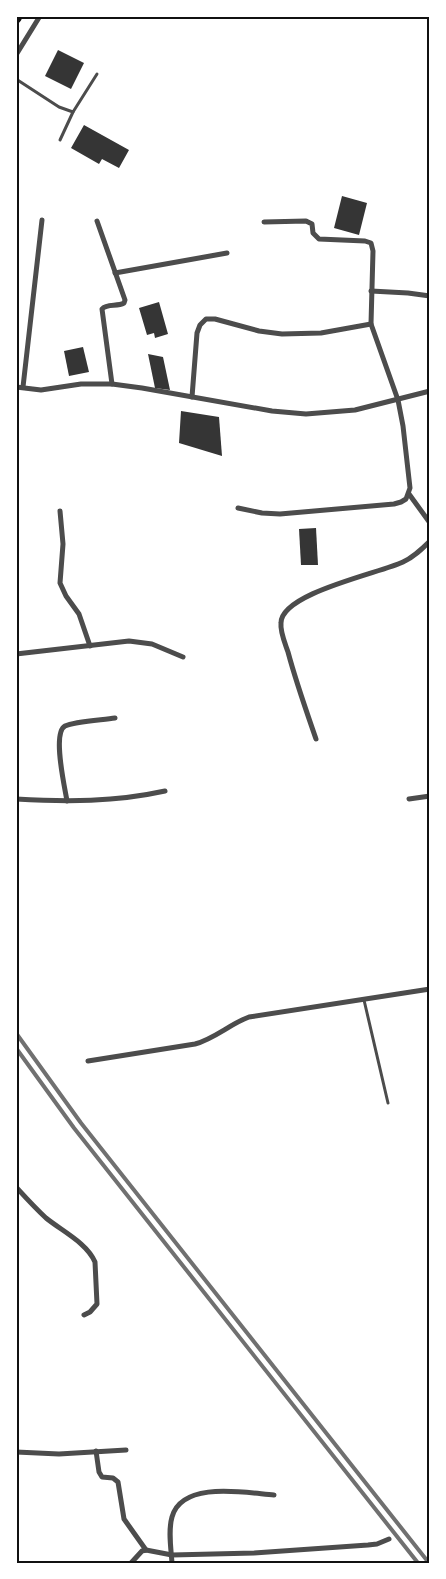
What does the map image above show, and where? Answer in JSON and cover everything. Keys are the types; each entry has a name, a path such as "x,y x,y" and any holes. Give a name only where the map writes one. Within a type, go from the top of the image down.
{"street":[{"path":"16,55 40,16"},
{"path":"23,387 42,220"},
{"path":"97,221 125,301 120,305 106,306 102,309 112,384"},
{"path":"238,508 262,514 394,504 401,502 409,494 410,488 398,400 371,324 372,246 368,241 319,239 313,233 312,224 306,221 264,222"},
{"path":"115,273 227,253"},
{"path":"371,291 430,296"},
{"path":"192,397 197,333 200,325 206,319 215,319 259,331 282,334 321,332 371,324"},
{"path":"16,387 42,390 81,384 112,384 299,414 355,410 430,391"},
{"path":"409,494 430,523"},
{"path":"60,511 62,544 60,583 66,596 79,614 90,646"},
{"path":"316,739 300,695 282,630 281,618 284,612 305,597 318,591 406,561 430,541"},
{"path":"16,654 130,641 141,642 183,657"},
{"path":"67,801 59,744 62,728 71,724 115,718"},
{"path":"16,799 87,802 136,798 165,791"},
{"path":"409,799 430,796"},
{"path":"88,1061 195,1044 249,1017 430,989"},
{"path":"16,1187 33,1206 93,1257 95,1262 97,1304 90,1312 84,1315"},
{"path":"16,1452 59,1454 126,1450"},
{"path":"96,1451 100,1476 113,1478 118,1482 124,1518 146,1550"},
{"path":"172,1563 170,1542 172,1516 181,1503 190,1497 213,1491 274,1495"},
{"path":"130,1563 142,1551 146,1550 172,1555 254,1553 368,1545 377,1544 389,1539"}],"lane":[{"path":"60,140 73,112 98,74"},
{"path":"16,79 59,107 73,112"},
{"path":"364,1000 388,1103"}],"building":[{"path":"58,50 84,63 71,89 45,76"},
{"path":"84,125 129,150 119,168 102,159 99,164 71,148"},
{"path":"342,196 367,203 359,235 334,228"},
{"path":"159,302 168,334 155,338 154,333 147,335 139,308"},
{"path":"83,347 89,372 69,376 64,351"},
{"path":"148,354 163,357 170,390 155,388"},
{"path":"181,411 219,417 222,456 179,443"},
{"path":"316,528 318,565 301,565 299,529"}],"railway":[{"path":"16,1033 81,1123 429,1563"},
{"path":"16,1048 74,1128 418,1563"}]}
